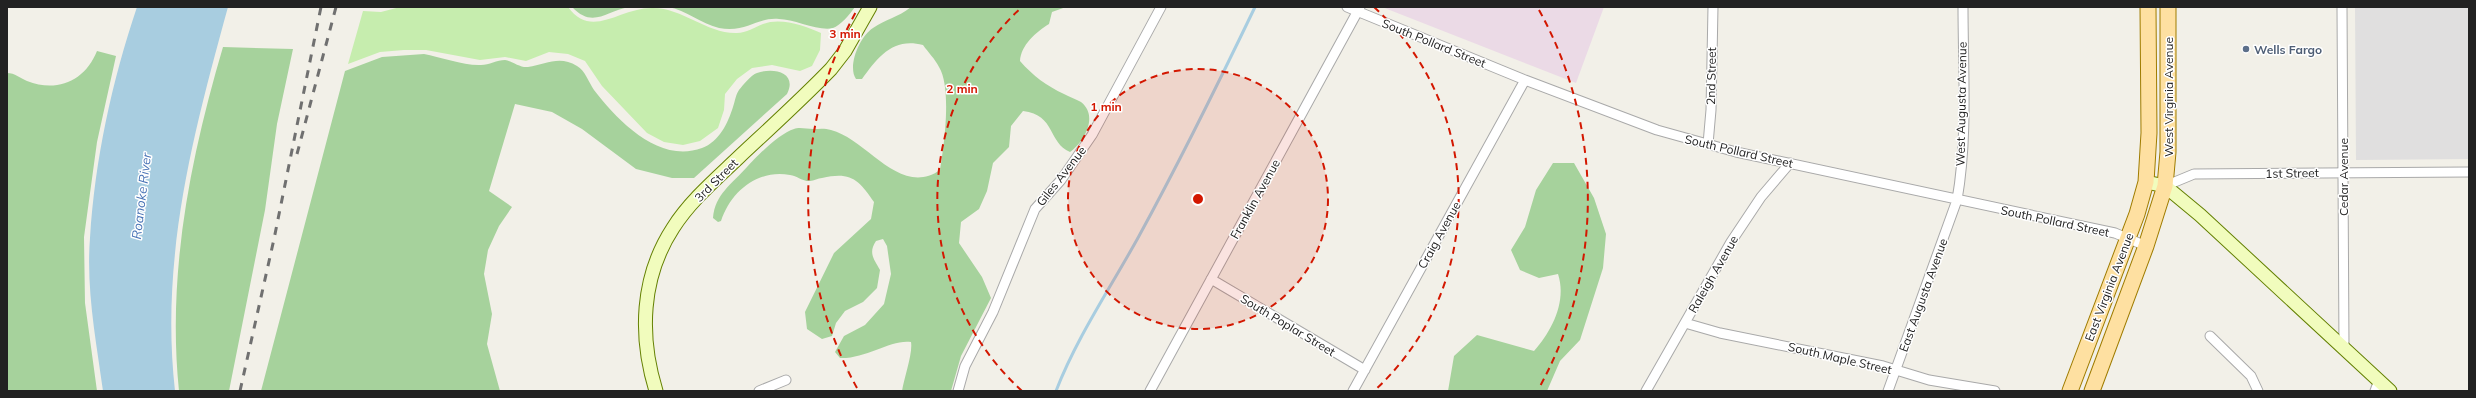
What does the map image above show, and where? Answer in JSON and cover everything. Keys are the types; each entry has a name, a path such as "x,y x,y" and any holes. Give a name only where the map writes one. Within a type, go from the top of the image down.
{"main road":[{"name":"West Virginia Avenue","path":"2146,182 2150,133 2148,7"},
{"name":"West Virginia Avenue","path":"2165,186 2168,152 2168,7"},
{"name":"East Virginia Avenue","path":"2070,391 2137,214 2146,182"},
{"name":"East Virginia Avenue","path":"2092,391 2146,246 2165,186"}],"street":[{"name":"3rd Street","path":"656,391 647,352 645,311 654,267 673,228 696,199 831,69 845,51 870,7"},
{"name":"Giles Avenue","path":"958,391 965,366 993,312 1035,209 1062,180 1092,135 1161,7"},
{"name":"South Pollard Street","path":"1347,7 1359,10 1525,80 1657,130 1708,144 1790,163 2128,237 2146,246"},
{"name":"2nd Street","path":"1708,144 1711,110 1713,7"},
{"name":"West Augusta Avenue","path":"1957,200 1960,183 1963,104 1962,7"},
{"name":"Cedar Avenue","path":"2342,7 2344,348"},
{"name":"Franklin Avenue","path":"1150,391 1359,10"},
{"name":"Craig Avenue","path":"1353,391 1525,80"},
{"name":"Raleigh Avenue","path":"1646,391 1731,242 1762,197 1790,163"},
{"name":"1st Street","path":"2165,186 2194,174 2469,172"},
{"path":"2146,182 2165,186 2344,348 2377,386 2390,391"},
{"name":"East Augusta Avenue","path":"1888,391 1957,200"},
{"name":"South Poplar Street","path":"1211,279 1365,370"},
{"name":"South Maple Street","path":"1685,323 1720,333 1883,366 1929,380 1995,391"},
{"path":"2210,336 2251,376 2258,391"},
{"path":"759,391 786,380"}],"shaded area":[{"path":"1382,7 1604,7 1576,83"},
{"path":"2355,7 2469,7 2469,159 2356,160"}],"green space":[{"path":"400,7 568,7 577,16 587,21 597,22 641,9 664,9 685,16 715,30 726,32 744,32 763,24 777,21 793,23 821,33 820,50 812,66 800,71 772,65 752,68 737,79 725,94 724,110 718,128 700,141 683,145 664,142 647,133 602,86 585,61 568,54 549,52 526,61 505,57 480,60 426,50 404,50 380,52 348,64 363,11 381,12"},
{"path":"572,7 629,7 593,18 587,17"},
{"path":"668,7 855,7 836,27 828,29 792,21 771,19 744,27 729,29 713,26 681,11"},
{"path":"911,7 1066,7 1052,12 1049,24 1039,31 1026,44 1020,61 1035,76 1046,84 1081,102 1089,114 1088,128 1080,142 1070,152 1063,148 1058,142 1047,123 1034,114 1023,111 1011,126 1009,147 993,163 987,191 979,209 961,222 959,243 982,277 991,298 961,356 951,391 902,391 910,359 911,342 895,343 859,356 840,358 835,352 844,336 865,325 884,304 891,274 887,246 883,239 876,241 872,249 874,259 880,270 877,288 863,302 845,311 836,323 832,336 822,339 807,329 805,312 834,253 871,219 874,202 859,183 853,179 840,176 819,178 808,181 790,175 767,175 747,184 739,192 732,200 721,221 718,222 713,218 717,202 730,184 769,145 788,131 796,128 826,129 844,135 884,164 897,172 911,177 925,177 940,170 946,117 945,89 943,76 939,67 923,45 912,43 895,46 880,56 862,79 856,79 854,73 853,67 856,52 868,32"},
{"path":"223,47 293,49 277,124 265,210 229,391 179,391 176,347 176,304 184,217 191,174 211,89"},
{"path":"97,51 116,56 97,142 84,237 85,303 97,391 7,391 7,73 38,84 49,86 59,85 69,82 85,70"},
{"path":"424,54 460,63 475,65 484,65 505,60 525,67 553,61 565,61 571,63 582,70 594,90 627,126 641,137 655,145 670,150 686,151 702,148 718,137 731,113 738,92 747,80 755,74 763,71 776,71 782,73 787,76 790,87 787,94 694,178 672,178 636,169 582,129 552,112 515,104 489,191 512,207 499,226 488,250 484,274 492,314 487,344 500,391 261,391 345,71 382,57"},
{"path":"1553,163 1574,163 1594,198 1606,234 1603,268 1580,340 1560,361 1547,391 1448,391 1454,356 1477,335 1534,351 1541,343 1552,325 1561,295 1558,274 1539,278 1520,270 1511,250 1525,227 1536,190"}],"water":[{"name":"Roanoke River","path":"137,7 228,7 192,149 176,245 172,293 172,342 175,391 103,391 92,314 89,257 92,208 100,150 112,92"}],"waterway":[{"path":"1056,391 1064,371 1084,332 1139,236 1169,179 1213,94 1255,7"}],"railway":[{"path":"240,391 274,239 321,7"},
{"path":"297,154 336,7"}],"place":[{"name":"Wells Fargo","path":"2246,49"}]}
